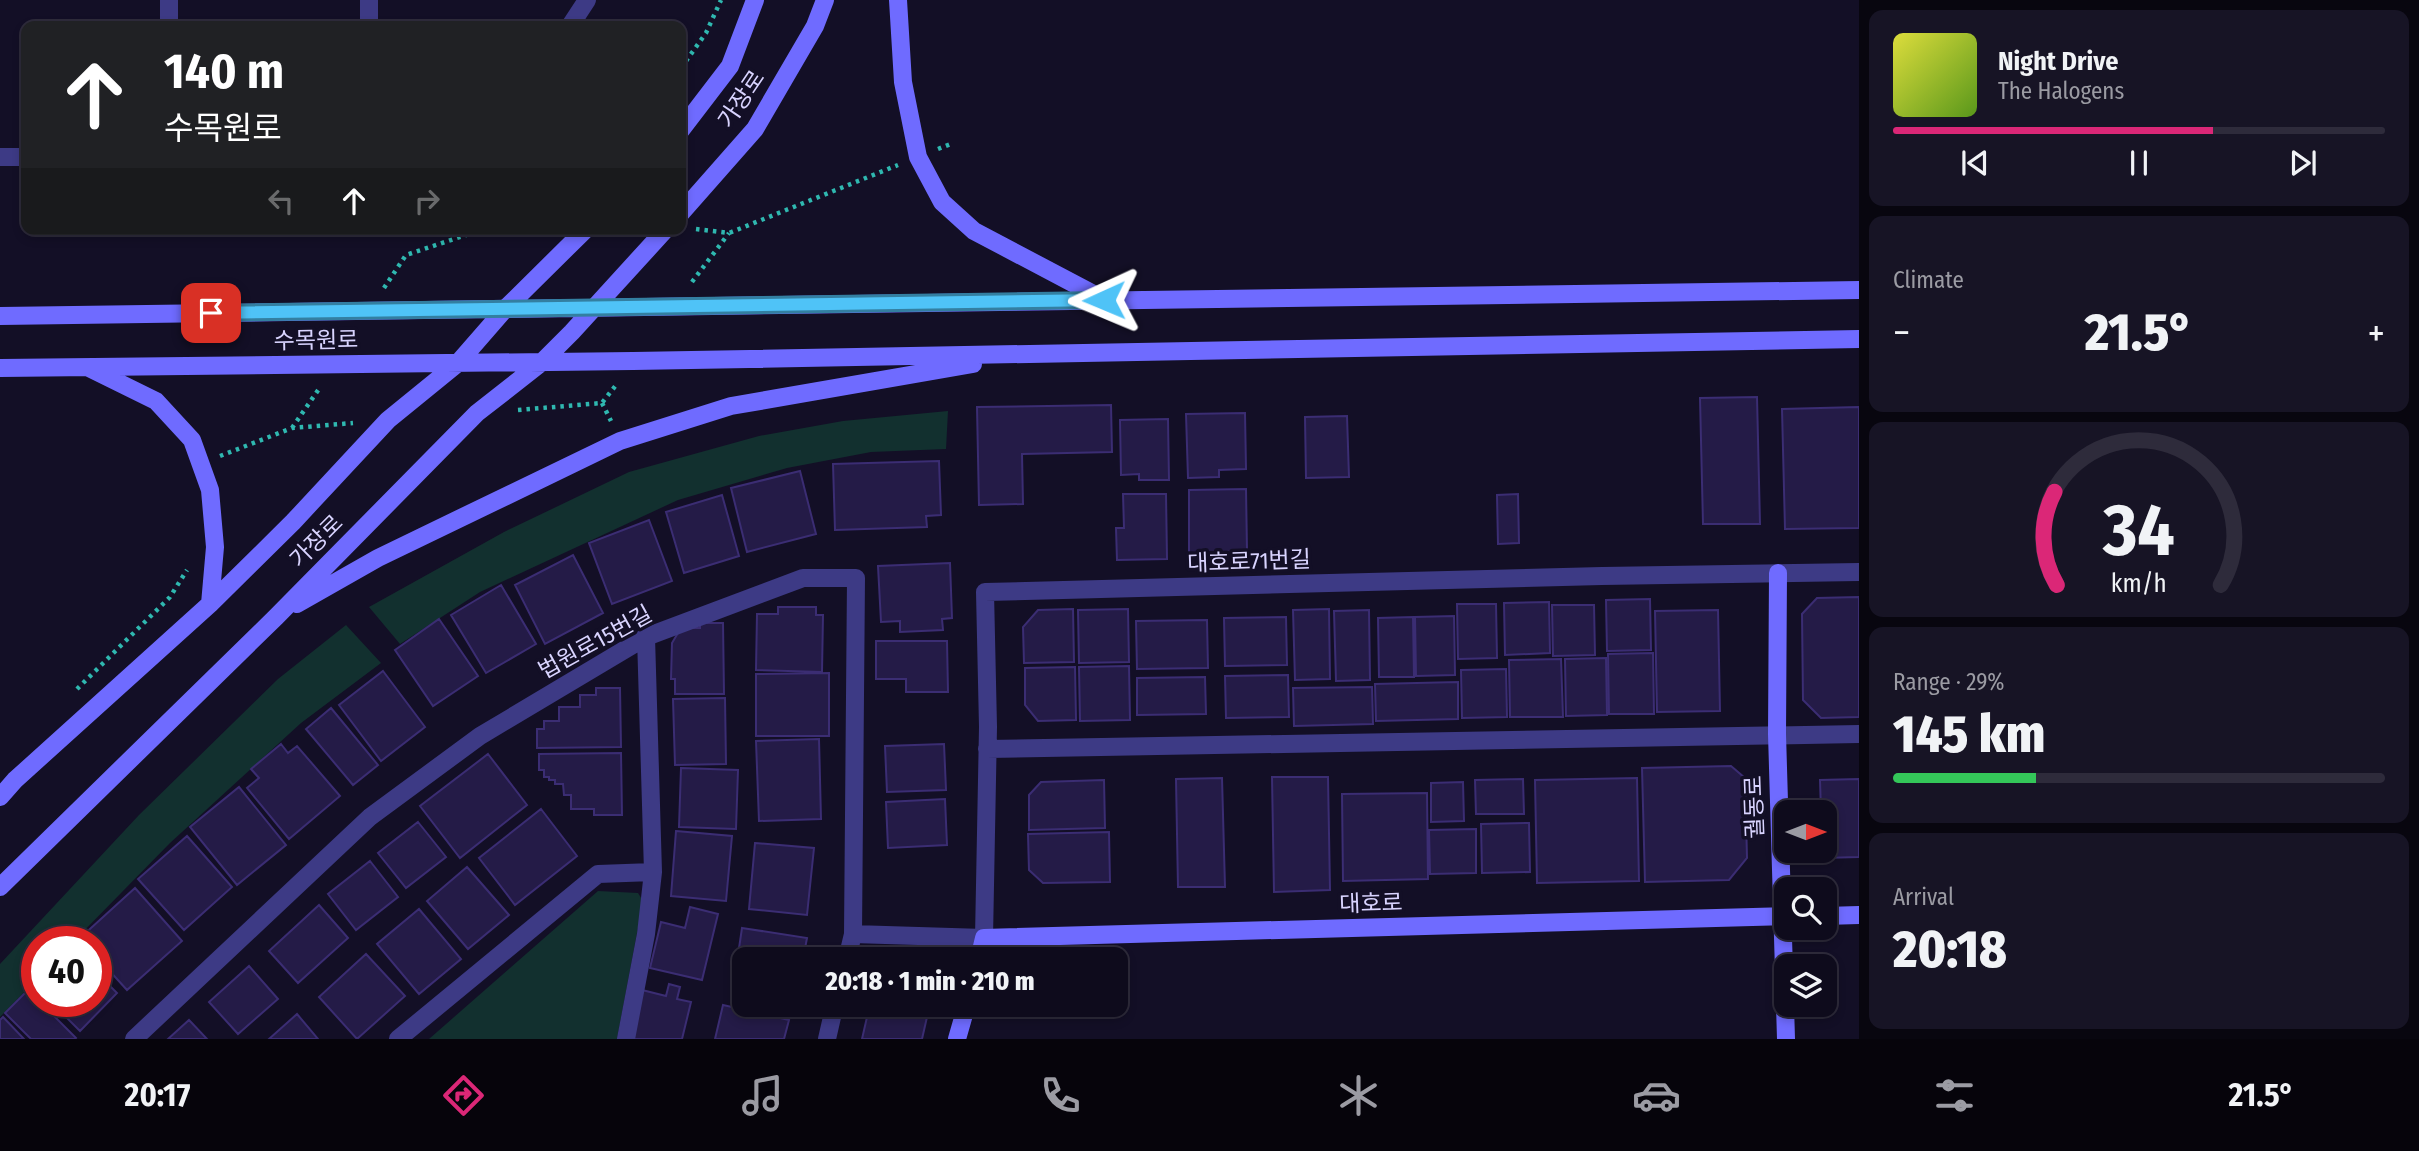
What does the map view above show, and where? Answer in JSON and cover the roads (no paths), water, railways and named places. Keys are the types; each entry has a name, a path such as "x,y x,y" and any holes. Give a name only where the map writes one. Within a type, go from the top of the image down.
{"street":[{"path":"169,0 169,21"},
{"path":"369,0 369,21"},
{"path":"573,21 587,0"},
{"name":"가장로","path":"686,123 730,66 755,0"},
{"name":"가장로","path":"686,207 755,129 815,26 825,0"},
{"path":"898,0 902,82 918,157 942,202 974,231 1104,300"},
{"path":"0,157 21,157"},
{"name":"가장로","path":"0,797 15,780 210,604 293,523 388,420 458,363 506,308 580,235"},
{"name":"가장로","path":"0,887 276,617 477,413 541,363 661,235"},
{"name":"수목원로","path":"0,316 1859,290"},
{"path":"276,617 378,558 620,441 731,406 1029,355 1859,339"},
{"name":"수목원로","path":"0,368 1029,355"},
{"path":"85,367 156,401 191,440 210,491 215,547 210,604"},
{"name":"대호로71번길","path":"985,938 985,592 1859,572"},
{"name":"궐동로","path":"1778,573 1776,734 1782,877"},
{"name":"법원로15번길","path":"134,1039 369,817 480,736 646,637 803,579 856,578 853,934 850,947"},
{"path":"626,1039 646,934 653,872 646,637"},
{"path":"987,749 1859,734"},
{"path":"398,1039 598,874 653,872"},
{"path":"1837,916 1859,915"},
{"name":"대호로","path":"985,938 1774,916"},
{"path":"853,934 985,938 982,947"},
{"name":"궐동로","path":"1784,940 1786,1039"},
{"path":"827,1039 832,1017"},
{"path":"957,1039 963,1017"}]}
